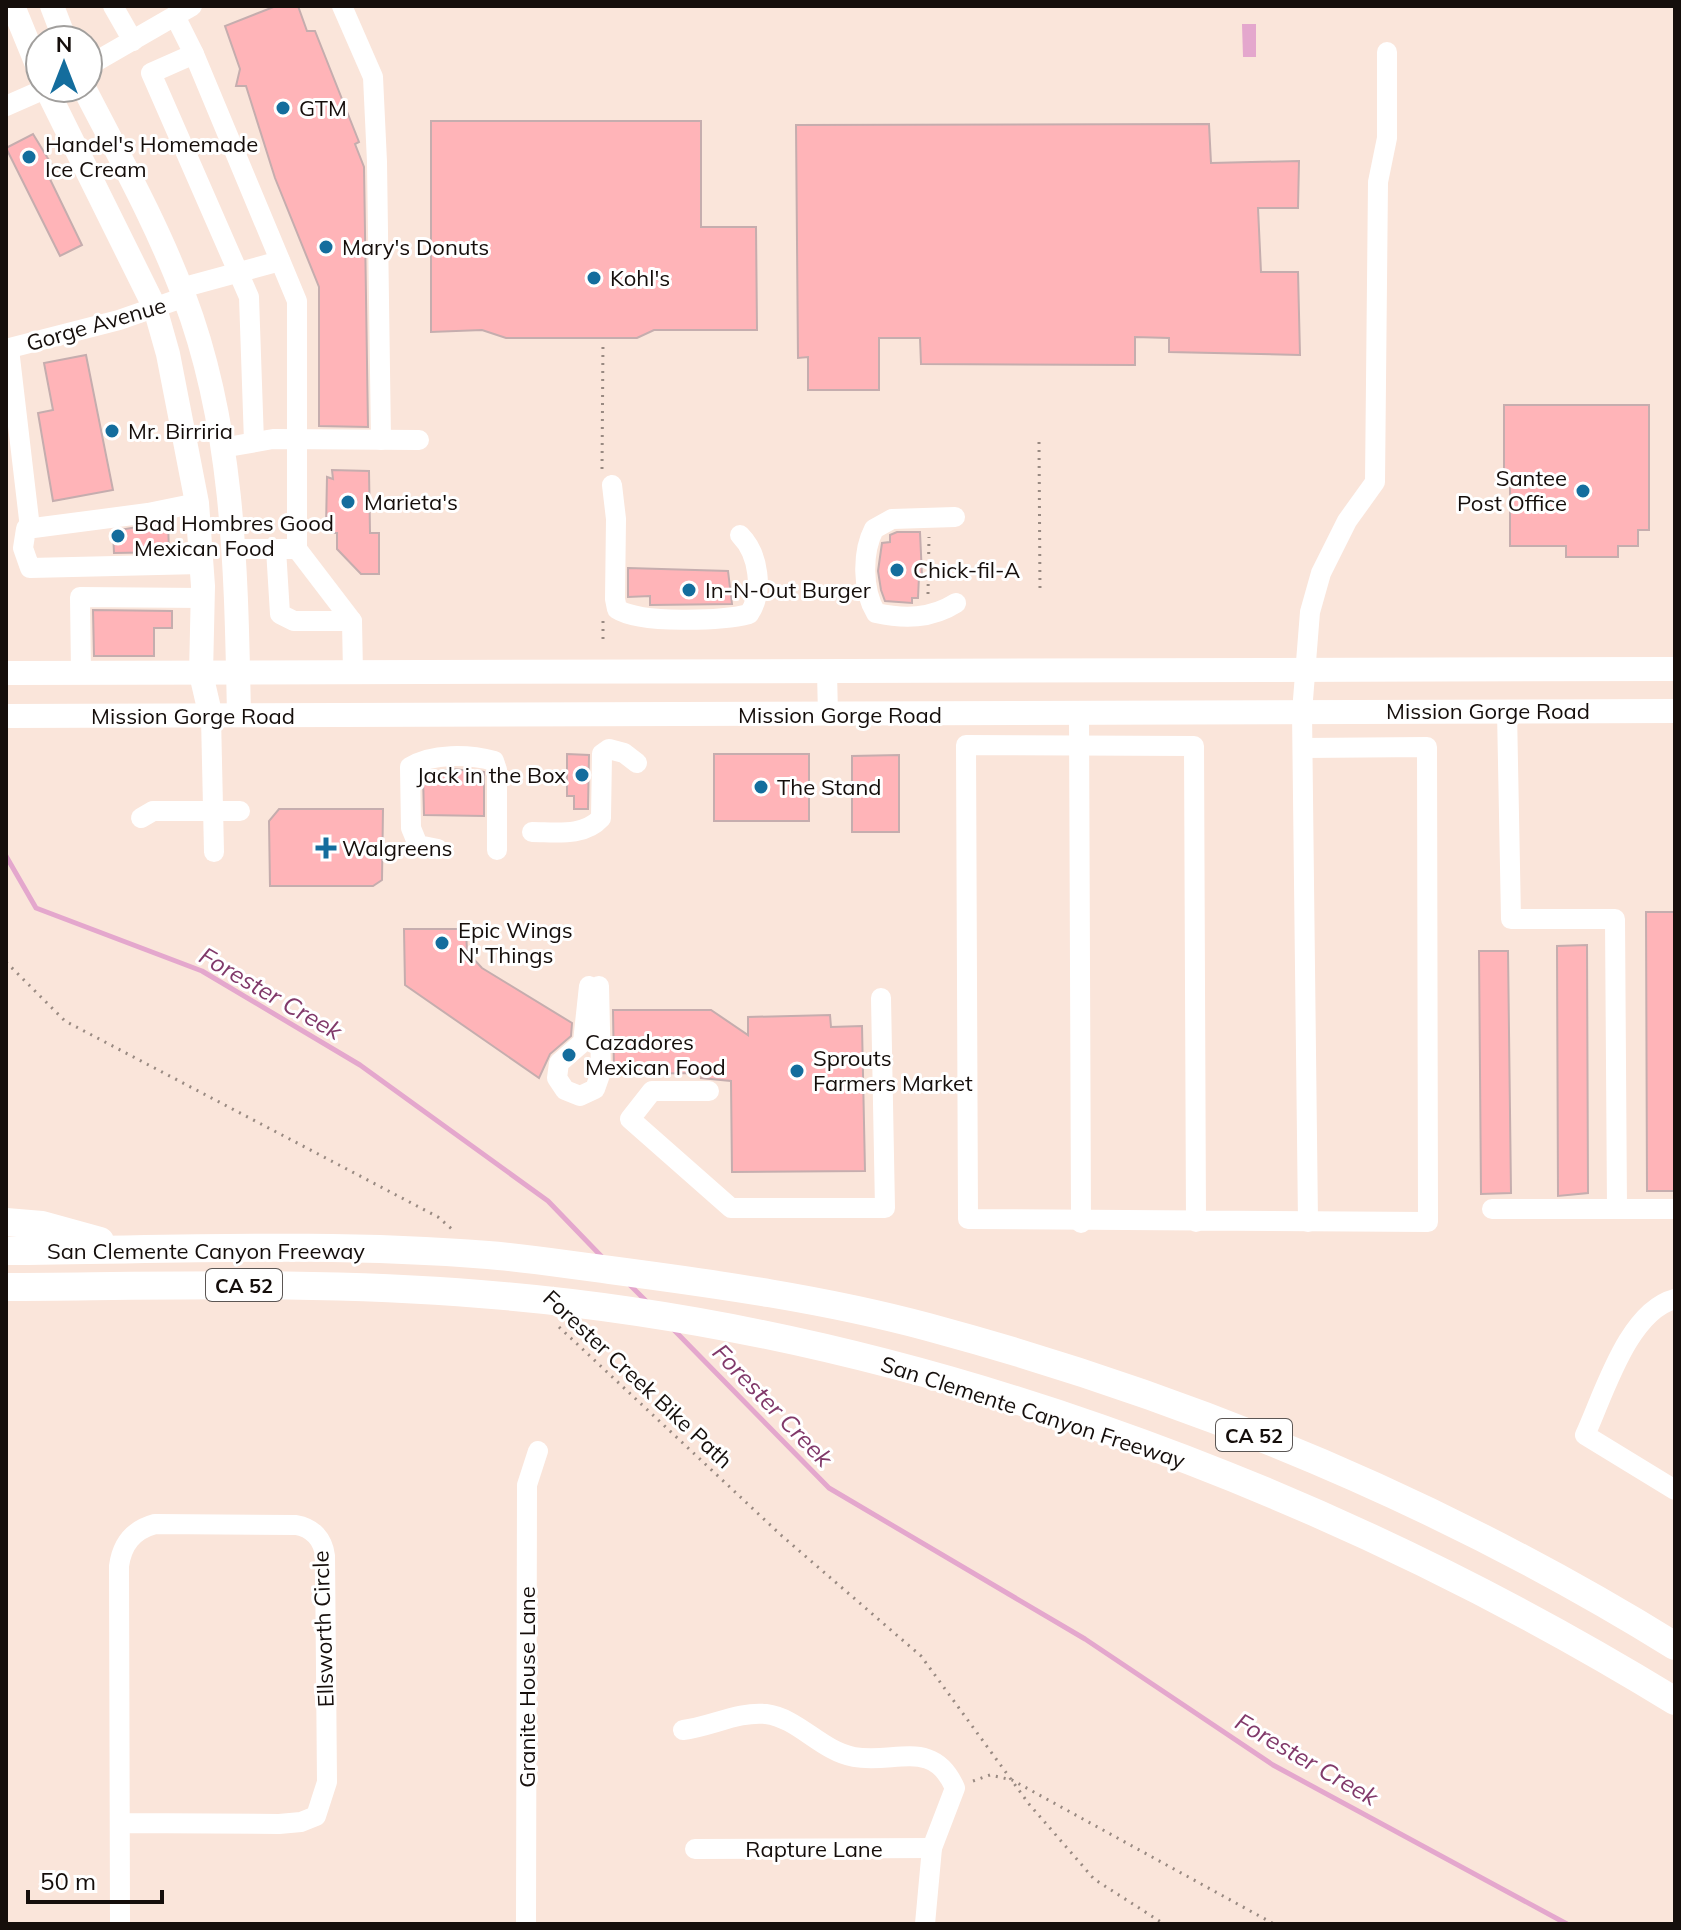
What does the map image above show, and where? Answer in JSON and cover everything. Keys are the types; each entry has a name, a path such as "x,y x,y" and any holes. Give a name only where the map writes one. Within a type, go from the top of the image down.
{"highway":[{"path":"6,1222 42,1225 132,1250"},
{"name":"San Clemente Canyon Freeway","path":"6,1251 488,1255 700,1282 803,1299 927,1326 1109,1381 1237,1428 1436,1514 1540,1568 1675,1646"},
{"name":"San Clemente Canyon Freeway","path":"6,1287 330,1285 482,1294 718,1325 863,1356 1133,1441 1354,1531 1576,1643 1675,1701"},
{"path":"6,1306 162,1286"}],"main road":[{"path":"13,6 24,33"},
{"path":"55,104 155,308 177,387 197,503 203,598 201,674 211,717"},
{"path":"92,104 183,293 205,363 222,448 235,549 239,715"},
{"name":"Mission Gorge Road","path":"9,672 238,674 1675,669"},
{"name":"Mission Gorge Road","path":"6,716 1675,711"}],"street":[{"path":"113,6 133,41"},
{"path":"342,6 373,77 381,440"},
{"path":"104,57 184,11 194,54 298,308 297,439 280,614 294,621 352,621"},
{"path":"1308,1222 1302,712 1308,670 1310,612 1321,573 1347,521 1375,482 1378,182 1387,138 1387,52"},
{"path":"194,54 151,73 249,297 254,442"},
{"name":"Gorge Avenue","path":"8,349 155,308 183,293 280,261"},
{"path":"8,349 30,528"},
{"path":"222,448 297,439 419,440"},
{"path":"612,485 616,519 615,599 617,609 626,614 660,618 736,617 749,614 756,603 757,568 740,535"},
{"path":"197,503 148,513 26,529 23,548 30,568 201,564"},
{"path":"955,517 877,518 865,525 862,538 869,601 876,613 895,617 928,616 956,603"},
{"path":"235,549 286,549 352,621 353,673"},
{"path":"81,673 80,597 203,598"},
{"path":"827,672 828,715"},
{"path":"1507,711 1511,919 1615,919 1617,1209"},
{"path":"1079,713 1081,1223"},
{"path":"211,717 214,852"},
{"path":"1196,1222 1194,746 966,745 968,1219 1081,1223 1428,1222 1427,747 1303,748"},
{"path":"532,832 577,832 593,827 601,818 602,754 609,749 624,753 637,763"},
{"path":"438,849 418,845 411,828 410,767 424,758 481,757 494,761 497,770 497,850"},
{"path":"141,818 153,811 240,811"},
{"path":"594,986 601,1072 595,1089 580,1096 565,1090 557,1078 559,1063 583,1042 594,986"},
{"path":"709,1091 652,1091 630,1119 731,1208 885,1208 881,998"},
{"path":"1492,1209 1675,1209"},
{"path":"1675,1299 1656,1307 1638,1322 1585,1435 1675,1490"},
{"name":"Granite House Lane","path":"526,1924 527,1485 538,1451"},
{"name":"Ellsworth Circle","path":"120,1924 119,1566 128,1540 140,1530 155,1524 296,1525 309,1529 319,1538 325,1556 327,1782 316,1816 301,1822 279,1824 122,1823"},
{"path":"683,1730 765,1714 779,1717 847,1755 932,1759 946,1768 955,1788 932,1848 925,1924"},
{"name":"Rapture Lane","path":"695,1849 932,1848"}],"path":[{"path":"1039,442 1040,591"},
{"path":"928,616 929,518"},
{"path":"6,962 65,1021 438,1217 461,1238"},
{"name":"Forester Creek Bike Path","path":"555,1323 782,1536 921,1656 1012,1780 1094,1879 1164,1924"},
{"path":"955,1788 990,1775 1012,1780 1274,1924"}],"shaded area":[{"path":"1242,24 1256,24 1256,57 1243,57"}],"building":[{"path":"276,6 298,6 307,31 315,31 359,142 355,144 364,167 368,427 319,426 319,287 275,178 246,86 236,86 240,69 225,26"},
{"name":"Kohl's","path":"431,121 701,121 701,227 756,227 757,330 654,330 637,338 506,338 482,330 431,332"},
{"path":"1209,124 1211,163 1299,161 1298,208 1258,208 1261,272 1298,272 1300,355 1169,352 1169,338 1135,337 1135,365 921,364 920,338 879,338 879,390 808,390 808,357 798,358 796,125"},
{"path":"33,134 55,170 47,173 82,245 60,256 6,148"},
{"path":"86,355 113,490 53,501 38,413 53,410 44,363"},
{"path":"1504,405 1649,405 1649,530 1638,530 1638,546 1618,546 1618,557 1566,557 1566,546 1510,546 1510,477 1504,477"},
{"name":"Marieta's","path":"332,470 369,471 370,533 379,533 379,574 361,574 337,549 337,533 333,533 333,526 326,527 327,477 333,479"},
{"path":"168,522 169,552 114,553 113,531"},
{"name":"Chick-fil-A","path":"920,532 922,576 919,576 918,598 912,598 912,603 885,601 881,590 878,571 882,543 890,542 890,535"},
{"name":"In-N-Out Burger","path":"628,568 728,571 732,604 650,605 650,596 628,597"},
{"path":"93,610 172,611 172,628 154,628 154,656 94,656"},
{"name":"Jack in the Box","path":"567,754 589,755 588,809 574,809 574,796 567,796"},
{"name":"The Stand","path":"714,754 809,754 809,821 714,821"},
{"path":"899,755 899,832 852,832 852,756"},
{"path":"451,769 484,772 484,816 424,815 423,775"},
{"name":"Walgreens","path":"279,809 383,809 382,880 373,886 270,886 269,821"},
{"path":"1646,912 1675,912 1675,1191 1647,1191"},
{"path":"404,929 466,929 467,952 482,968 572,1023 571,1036 550,1054 539,1078 405,985"},
{"path":"1587,945 1588,1193 1558,1196 1557,946"},
{"path":"1479,951 1508,951 1511,1193 1481,1194"},
{"path":"613,1010 711,1010 748,1035 748,1017 830,1015 831,1027 862,1026 865,1171 732,1172 731,1081 701,1078 702,1073 614,1074"}],"waterway":[{"name":"Forester Creek","path":"6,856 36,908 202,971 360,1065 548,1201 603,1258"},
{"name":"Forester Creek","path":"630,1285 648,1303"},
{"name":"Forester Creek","path":"674,1330 829,1488 1085,1639 1273,1765 1567,1924"}],"place":[{"name":"GTM","path":"283,108"},
{"name":"Handel's Homemade Ice Cream","path":"29,157"},
{"name":"Mary's Donuts","path":"326,247"},
{"name":"Kohl's","path":"594,278"},
{"name":"Mr. Birriria","path":"112,431"},
{"name":"Santee Post Office","path":"1583,491"},
{"name":"Marieta's","path":"348,502"},
{"name":"Bad Hombres Good Mexican Food","path":"118,536"},
{"name":"Chick-fil-A","path":"897,570"},
{"name":"In-N-Out Burger","path":"689,590"},
{"name":"Jack in the Box","path":"582,775"},
{"name":"The Stand","path":"761,787"},
{"name":"Walgreens","path":"326,848"},
{"name":"Epic Wings N' Things","path":"442,943"},
{"name":"Cazadores Mexican Food","path":"569,1055"},
{"name":"Sprouts Farmers Market","path":"797,1071"}]}
